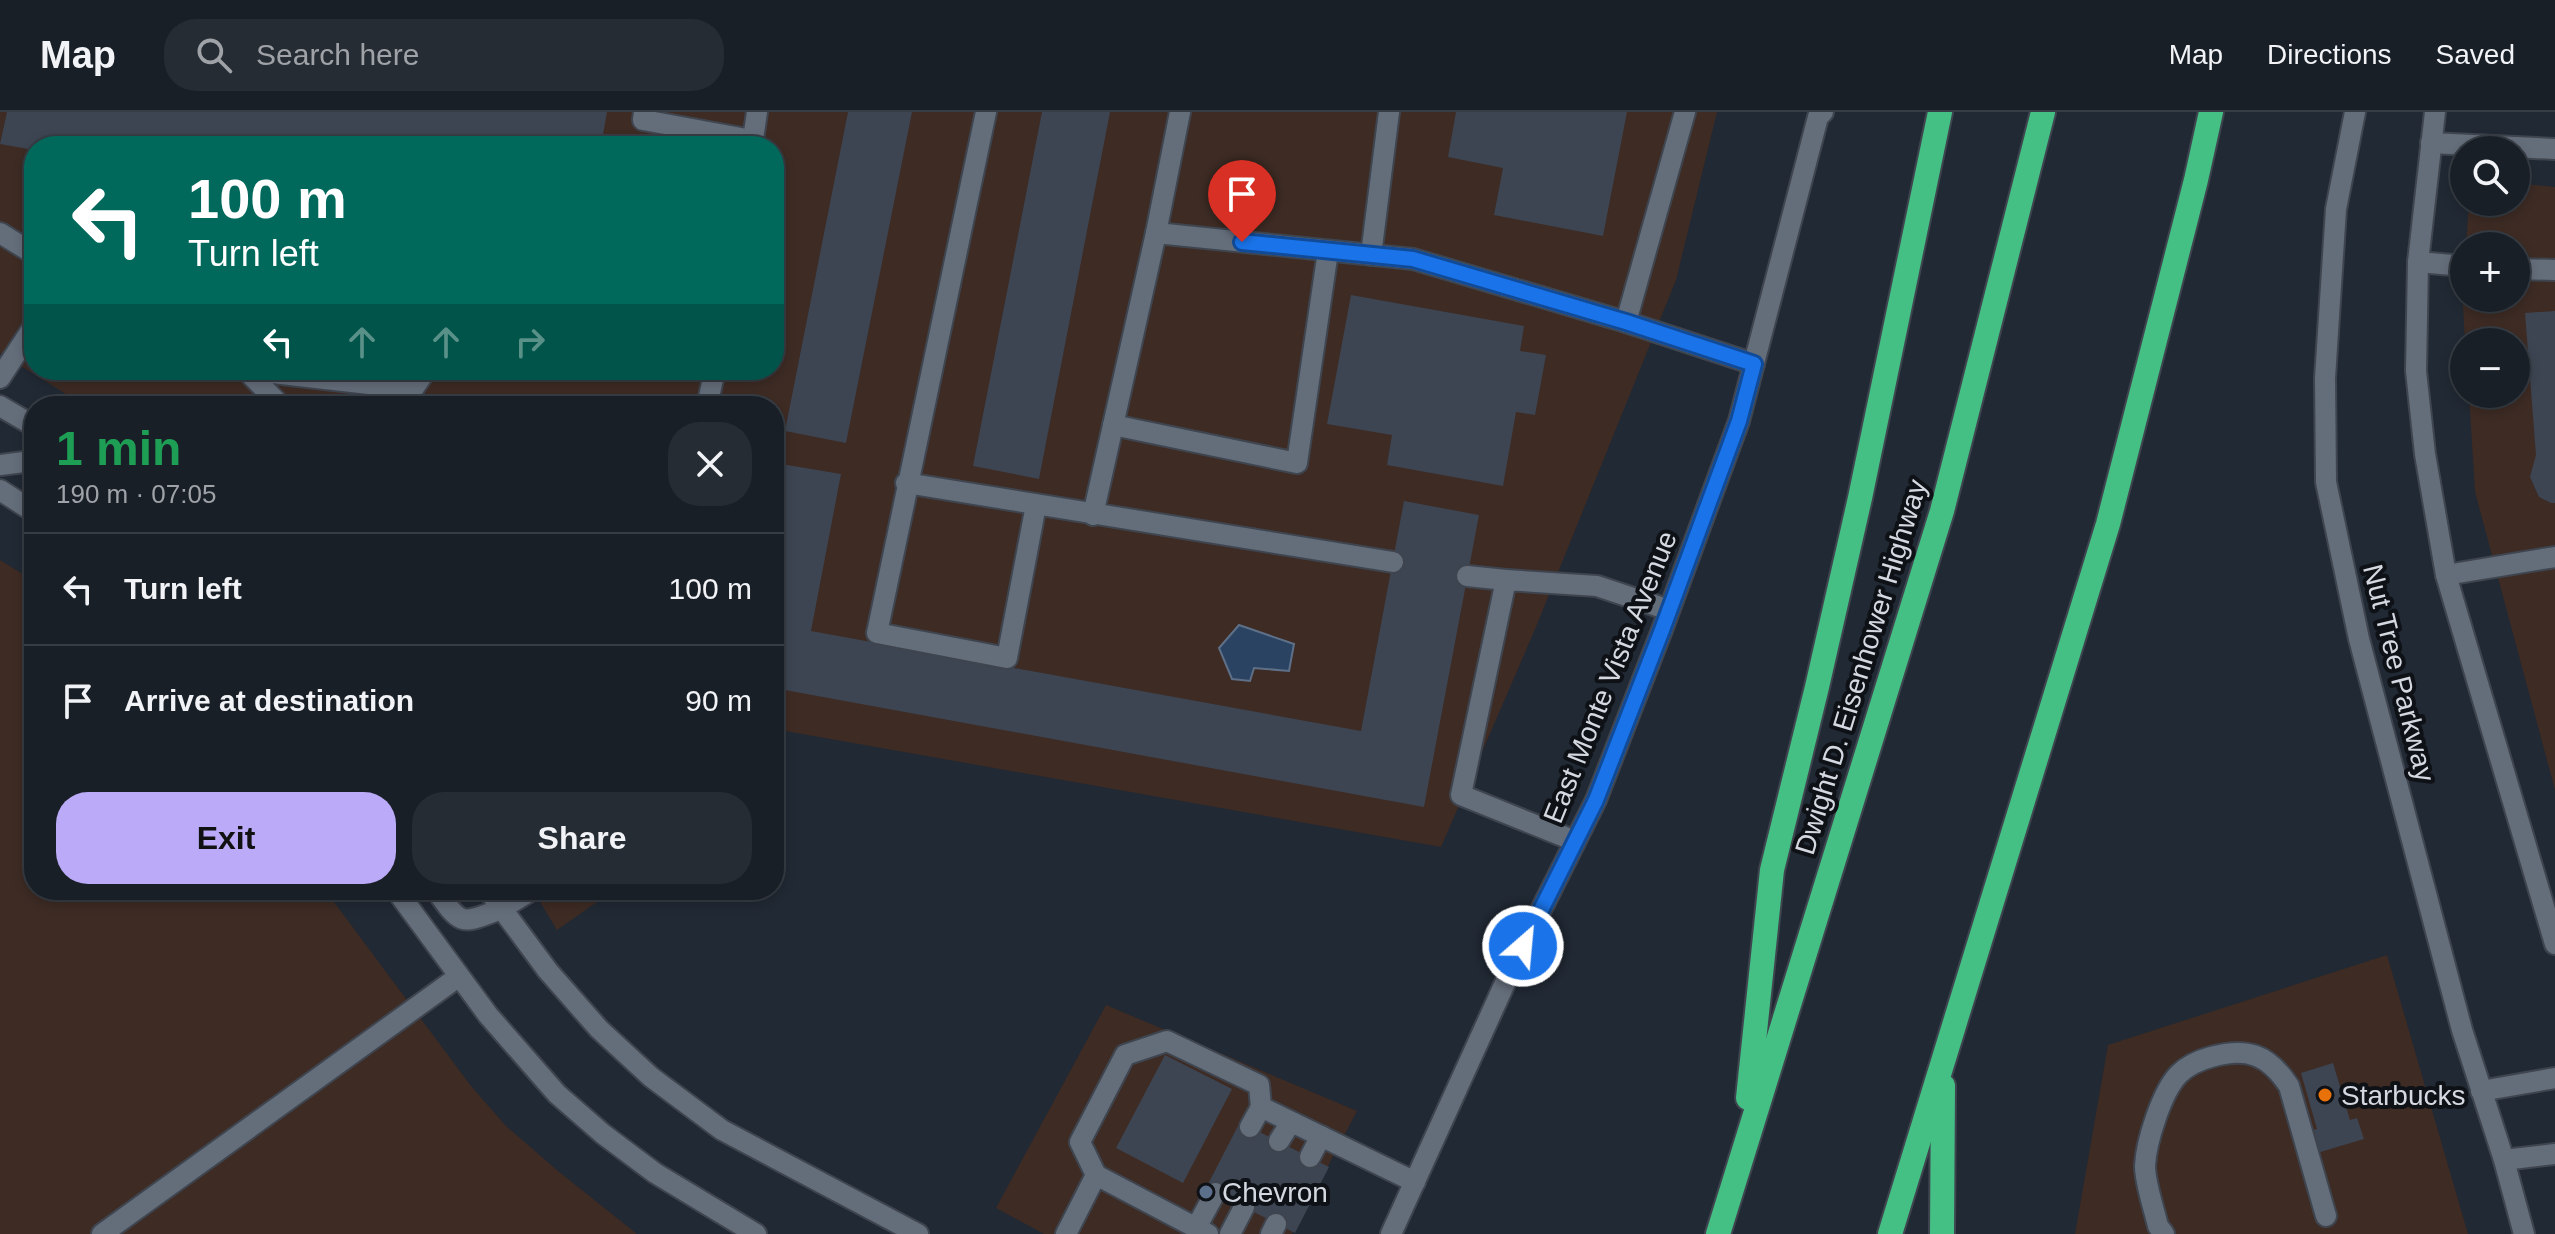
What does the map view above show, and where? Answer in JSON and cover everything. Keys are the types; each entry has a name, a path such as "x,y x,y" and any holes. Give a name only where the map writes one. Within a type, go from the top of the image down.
{"highway":[{"path":"1743,1152 1772,870 1860,498 1940,112"},
{"name":"Dwight D. Eisenhower Highway","path":"1718,1234 1942,511 2043,112"},
{"path":"1890,1234 2108,524 2211,112"},
{"path":"1942,1234 1943,1059"}],"main road":[{"path":"644,112 643,120 719,136"},
{"path":"753,136 757,112"},
{"path":"986,112 877,633 1007,658 1036,505"},
{"path":"1093,515 1180,112"},
{"path":"1371,255 1389,112"},
{"path":"1626,322 1685,112"},
{"name":"Nut Tree Parkway","path":"2355,112 2336,209 2325,378 2326,482 2359,639 2462,1030 2524,1234"},
{"path":"2435,112 2418,262 2416,371 2425,454 2446,575 2555,944"},
{"name":"East Monte Vista Avenue","path":"1391,1234 1510,972 1596,800 1669,610 1739,421 1819,114"},
{"path":"2431,143 2555,149"},
{"path":"0,233 24,248"},
{"path":"1156,233 1413,259 1626,322 1754,364"},
{"path":"1113,425 1297,463 1328,251"},
{"path":"2418,262 2450,265"},
{"path":"2530,269 2555,270"},
{"path":"0,378 24,341"},
{"path":"256,380 271,396"},
{"path":"334,380 413,389 419,380"},
{"path":"0,406 24,420"},
{"path":"0,465 24,462"},
{"path":"906,483 1393,562"},
{"path":"0,490 24,506"},
{"path":"2446,575 2555,557"},
{"path":"1467,576 1597,586 1669,610"},
{"path":"1506,580 1461,795 1575,841"},
{"path":"403,900 488,1015 568,1104 655,1173 756,1234"},
{"path":"444,900 457,918 468,921 516,900"},
{"path":"495,900 558,983 599,1029 651,1077 722,1130 918,1234"},
{"path":"102,1234 458,977"},
{"path":"1215,1193 1202,1231 1096,1175 1080,1142 1125,1055 1167,1041 1259,1085 1261,1107 1250,1127"},
{"path":"2164,1234 2158,1226 2145,1167 2152,1133 2167,1092 2179,1074 2198,1061 2232,1051 2256,1054 2278,1070 2289,1086 2326,1216"},
{"path":"2481,1091 2555,1078"},
{"path":"1261,1107 1415,1182"},
{"path":"1279,1141 1291,1122"},
{"path":"1310,1157 1321,1136"},
{"path":"2504,1160 2555,1154"},
{"path":"1066,1234 1096,1175"},
{"path":"1230,1234 1244,1207"}],"shaded area":[{"path":"0,112 1717,112 1676,280 1536,627 1441,847 784,731 784,396 69,396 43,380 784,380 784,136 24,136 24,368 0,353"},
{"path":"2530,184 2555,187 2555,790 2475,492 2470,408 2530,408 2530,328 2464,328 2463,312 2530,312 2530,232 2467,232 2468,216 2530,216"},
{"path":"0,560 24,575 24,900 332,900 471,1086 506,1126 637,1234 0,1234"},
{"path":"539,900 600,900 557,930"},
{"path":"2387,955 2468,1234 2075,1234 2108,1045"},
{"path":"1106,1005 1357,1111 1292,1234 1044,1234 996,1208"}],"water":[{"path":"1239,625 1294,644 1289,671 1254,668 1250,681 1232,679 1219,648"}],"building":[{"path":"7,112 607,112 603,136 24,136 24,148 0,144"},
{"path":"848,112 912,112 846,443 785,431"},
{"path":"1042,112 1110,112 1039,479 973,466"},
{"path":"1456,112 1627,112 1603,236 1494,215 1503,168 1448,157"},
{"path":"1351,295 1524,326 1520,351 1546,355 1535,415 1516,412 1503,486 1387,465 1392,435 1327,424"},
{"path":"2555,311 2555,503 2539,497 2530,477 2536,455 2530,328 2526,328 2525,313"},
{"path":"784,464 841,474 811,631 1361,731 1404,501 1479,515 1424,807 784,690"},
{"path":"1165,1055 1232,1089 1183,1183 1116,1148"},
{"name":"Starbucks","path":"2333,1063 2350,1120 2357,1118 2364,1139 2317,1153 2310,1131 2317,1129 2301,1073"},
{"path":"1240,1122 1329,1167 1295,1233 1206,1188"}],"place":[{"name":"Starbucks","path":"2325,1095"},
{"name":"Chevron","path":"1206,1192"}],"route":[{"path":"1242,242 1413,259 1626,322 1754,364 1739,421 1596,800 1523,946"}]}
